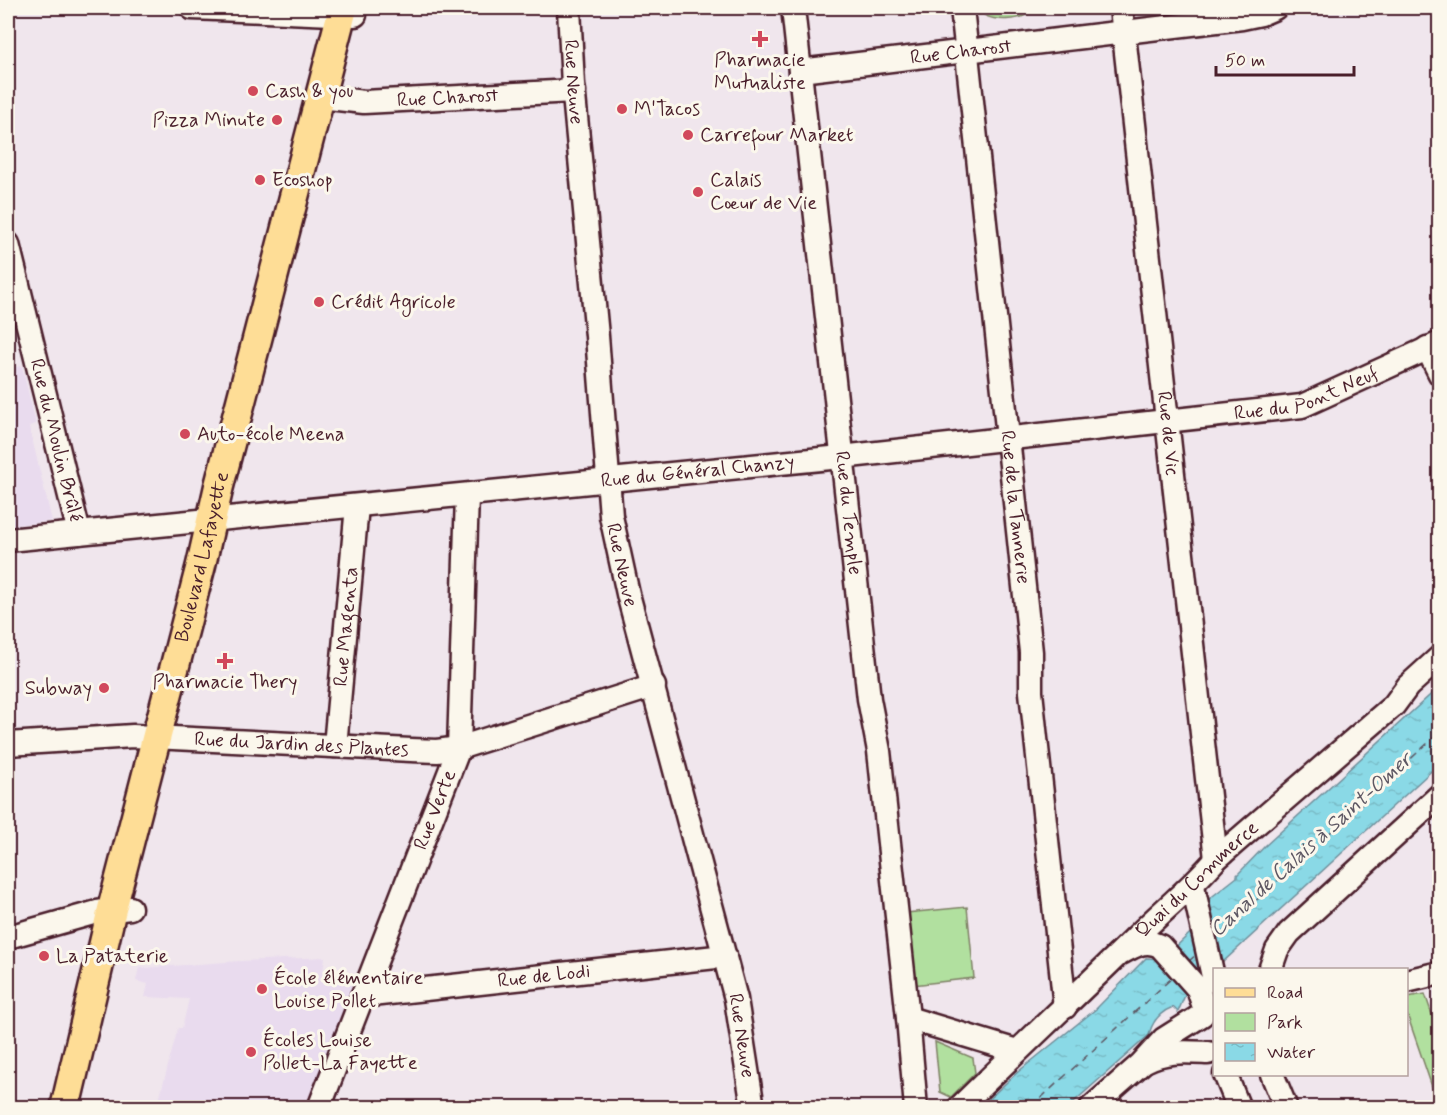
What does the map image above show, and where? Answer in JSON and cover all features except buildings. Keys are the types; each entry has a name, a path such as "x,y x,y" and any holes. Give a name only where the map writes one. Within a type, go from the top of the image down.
{"main road":[{"name":"Boulevard Lafayette","path":"65,1107 121,909 349,11"},
{"name":"Boulevard Lafayette","path":"79,1107 121,909"}],"street":[{"path":"192,8 349,11"},
{"name":"Rue Neuve","path":"568,8 611,516 624,576 725,956 741,1023 753,1107"},
{"name":"Rue du Temple","path":"793,8 869,699 879,751 916,1107"},
{"name":"Rue de la Tannerie","path":"962,8 1031,652 1031,692 1065,1007"},
{"name":"Rue de Vic","path":"1121,8 1216,860"},
{"name":"Rue Charost","path":"800,71 1242,18 1275,8"},
{"name":"Rue Charost","path":"328,98 364,102 574,91"},
{"name":"Rue du Moulin Brûlé","path":"8,244 79,533"},
{"path":"1433,345 1440,374"},
{"name":"Rue du Pont Neuf","path":"1167,422 1302,406 1433,345"},
{"name":"Rue du Général Chanzy","path":"8,540 841,457 1167,422"},
{"name":"Rue Verte","path":"319,1107 459,748 467,495"},
{"name":"Rue Magenta","path":"335,747 357,506"},
{"name":"Quai du Commerce","path":"958,1107 1143,930 1195,896 1216,860 1394,705 1408,686 1440,657"},
{"name":"Rue du Jardin des Plantes","path":"8,744 123,737 437,751 459,748 654,686"},
{"path":"1270,968 1277,950 1289,933 1440,795"},
{"path":"1195,896 1207,979 1201,994 1207,1009 1198,1026 1199,1037 1203,1047 1211,1055"},
{"path":"8,937 121,909"},
{"path":"1119,954 1147,942 1155,944 1207,979"},
{"name":"Rue de Lodi","path":"362,996 725,956"},
{"path":"1408,981 1440,972"},
{"path":"1091,1107 1141,1064 1164,1039 1207,1009"},
{"path":"908,1018 1017,1051"},
{"path":"1141,1064 1161,1053 1211,1055"},
{"path":"1227,1076 1239,1107"},
{"path":"1273,1076 1286,1107"}],"shaded area":[{"path":"22,366 36,424 29,426 52,521 8,526 8,369"},
{"name":"Écoles Louise Pollet-La Fayette","path":"325,957 322,979 340,978 341,973 359,979 309,1108 157,1107 178,1028 182,1028 189,999 145,997 148,984 136,981 139,967"}],"green space":[{"path":"982,8 1032,8 1024,16 1001,19 987,17 983,14"},
{"path":"967,907 974,978 913,985 906,913"},
{"path":"1425,994 1439,1035 1439,1107 1408,1017 1408,997"},
{"path":"935,1042 973,1058 975,1073 951,1097 940,1092"}],"water":[{"name":"Canal de Calais à Saint-Omer","path":"1439,687 1439,764 1224,961 1218,957 1188,988 1178,1012 1173,1007 1160,1015 1154,1022 1149,1035 1068,1107 979,1108 1019,1071 1096,1009 1146,958 1163,959 1208,916 1204,903 1237,877 1265,846"}],"ferry route":[{"path":"1215,938 1440,732"},
{"path":"1188,962 1198,953"},
{"path":"1030,1108 1174,976"}],"place":[{"name":"Pharmacie Mutualiste","path":"760,39"},
{"name":"Cash & you","path":"253,91"},
{"name":"M'Tacos","path":"622,109"},
{"name":"Pizza Minute","path":"277,120"},
{"name":"Carrefour Market","path":"688,135"},
{"name":"Ecoshop","path":"260,180"},
{"name":"Calais Cœur de Vie","path":"698,192"},
{"name":"Crédit Agricole","path":"319,302"},
{"name":"Auto-école Meena","path":"185,434"},
{"name":"Pharmacie Thery","path":"225,661"},
{"name":"Subway","path":"104,688"},
{"name":"La Pataterie","path":"44,956"},
{"name":"École élémentaire Louise Pollet","path":"262,989"},
{"name":"Écoles Louise Pollet-La Fayette","path":"251,1052"}]}
